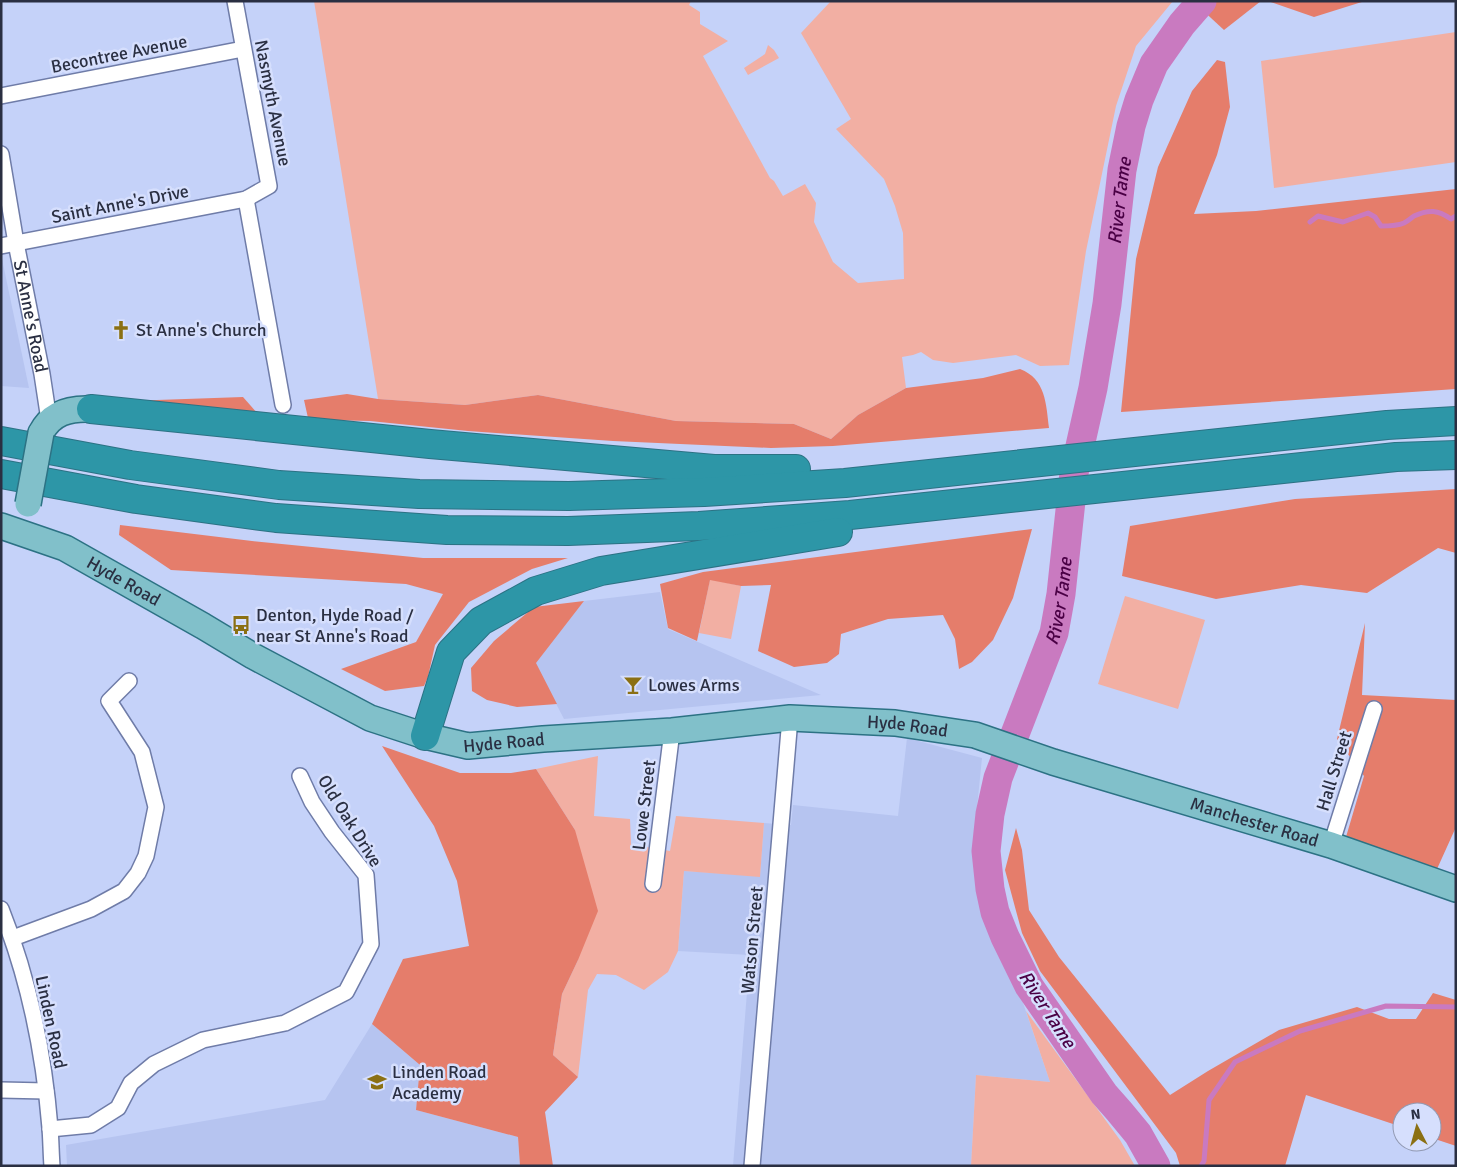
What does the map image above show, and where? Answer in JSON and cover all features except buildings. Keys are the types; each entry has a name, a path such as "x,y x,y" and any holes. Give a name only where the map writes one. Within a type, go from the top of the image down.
{"highway":[{"path":"91,409 430,444 714,469 844,475"},
{"path":"1,441 130,465 279,484 419,494 569,496 704,492 844,475 1244,440 1387,425 1456,421"},
{"path":"425,736 451,652 481,622 536,591 601,571 849,522 1260,471 1396,457 1456,455"},
{"path":"1,474 136,499 276,518 447,530 568,531 849,522"}],"main road":[{"path":"45,427 58,414 67,410 91,409"},
{"name":"St Anne's Road","path":"10,529 28,504 45,427"},
{"name":"Hyde Road","path":"10,529 65,548 253,656 370,718 425,736 468,746 542,738 672,731 790,718 895,722 975,735 1052,762"},
{"name":"Manchester Road","path":"1052,762 1331,845 1454,884"}],"street":[{"name":"Nasmyth Avenue","path":"234,1 269,186 246,199"},
{"name":"Becontree Avenue","path":"1,96 243,49"},
{"name":"St Anne's Road","path":"1,154 9,245 40,364 45,427"},
{"name":"Saint Anne's Drive","path":"9,245 246,199"},
{"path":"246,199 283,405"},
{"path":"13,938 91,909 124,891 138,873 146,856 156,807 142,752 109,701 129,681"},
{"name":"Hall Street","path":"1331,845 1374,709"},
{"name":"Watson Street","path":"752,1166 790,718"},
{"name":"Lowe Street","path":"653,884 672,731"},
{"name":"Old Oak Drive","path":"50,1137 91,1125 118,1108 131,1083 154,1064 203,1040 284,1023 346,992 371,944 366,875 312,802 300,776"},
{"name":"Linden Road","path":"1,910 13,938 35,1021 46,1091 52,1166"},
{"path":"1,1090 46,1091"}],"shaded area":[{"path":"314,1 691,1 689,5 700,12 700,24 728,41 703,56 770,178 783,196 805,184 816,203 814,222 833,262 858,283 904,279 903,233 884,179 836,129 851,119 801,33 831,1 1173,1 1136,46 1116,106 1086,251 1069,365 1040,366 1016,355 953,363 933,360 921,352 902,357 906,388 858,415 831,439 794,424 676,421 538,395 465,405 378,399"},
{"path":"1202,1 1261,1 1224,30 1198,6"},
{"path":"1268,1 1365,1 1314,17"},
{"path":"1456,32 1456,162 1274,188 1261,61"},
{"path":"768,45 779,58 748,75 744,68 765,54"},
{"path":"1217,60 1225,62 1230,107 1217,155 1194,214 1256,211 1456,189 1456,389 1121,412 1136,259 1158,167 1192,91"},
{"path":"2,259 29,388 1,386"},
{"path":"1020,369 1029,373 1040,386 1045,401 1049,428 833,446 771,448 613,441 468,431 370,421 325,420 308,418 304,400 347,394 378,399 465,405 538,395 676,421 794,424 831,439 858,415 906,388 983,378"},
{"path":"243,397 257,413 128,401"},
{"path":"1456,489 1456,553 1438,548 1367,593 1301,585 1216,599 1122,576 1130,526 1295,499"},
{"path":"120,525 252,541 423,558 568,558 532,569 469,602 435,645 428,677 424,686 385,691 341,669 416,642 443,594 406,584 171,570 119,535"},
{"path":"1032,529 1013,598 993,640 972,662 959,669 955,639 943,615 888,619 841,634 839,654 827,663 794,667 758,651 771,585 741,586 710,580 697,641 668,628 660,584 703,572"},
{"path":"710,579 741,586 731,639 699,633"},
{"path":"660,592 668,629 821,695 564,719 535,663 584,601"},
{"path":"1125,596 1205,620 1178,709 1098,684"},
{"path":"584,601 536,663 557,704 517,707 487,700 472,691 471,668 494,641 534,607"},
{"path":"1365,623 1362,695 1456,700 1456,827 1437,869 1346,837 1364,776 1337,739"},
{"path":"907,738 982,758 976,818 975,884 991,932 1020,994 1050,1082 976,1075 971,1166 733,1166 750,955 678,951 684,871 760,876 764,823 791,825 793,805 898,816"},
{"path":"382,746 460,773 511,773 536,769 575,830 598,911 562,994 553,1055 578,1077 545,1112 553,1166 520,1166 518,1137 416,1110 420,1065 372,1024 403,959 469,946 457,881 434,826"},
{"path":"598,756 594,816 630,819 631,844 670,851 676,816 764,823 760,877 684,871 678,951 668,972 644,990 616,975 597,974 588,990 578,1077 553,1055 562,994 578,960 575,830 536,769"},
{"path":"1016,828 1022,850 1029,910 1059,957 1170,1095 1279,1030 1357,1007 1389,1019 1416,1019 1433,993 1456,1000 1456,1146 1442,1141 1442,1102 1392,1102 1392,1124 1306,1095 1285,1166 1180,1166 1176,1153 1040,971 1022,933 1005,870"},
{"path":"1026,1011 1120,1140 1135,1166 971,1166 976,1075 1050,1082"},
{"name":"Linden Road Academy","path":"372,1024 420,1065 416,1110 518,1137 520,1166 67,1166 66,1145 325,1100"}],"waterway":[{"name":"River Tame","path":"1156,1166 1138,1134 1104,1094 1029,986 995,912 990,889 986,851 990,814 998,778 1054,633 1061,594 1074,473 1093,388 1107,304 1122,170 1131,126 1139,100 1154,64 1182,24 1202,1"},
{"path":"1310,222 1318,216 1343,222 1368,213 1375,217 1381,226 1390,226 1401,224 1424,212 1438,212 1451,219 1456,216"},
{"path":"1201,1166 1204,1161 1209,1100 1235,1062 1300,1031 1386,1006 1456,1007"}],"place":[{"name":"St Anne's Church","path":"121,330"},
{"name":"Denton, Hyde Road / near St Anne's Road","path":"241,625"},
{"name":"Lowes Arms","path":"633,685"},
{"name":"Linden Road Academy","path":"377,1082"}]}
